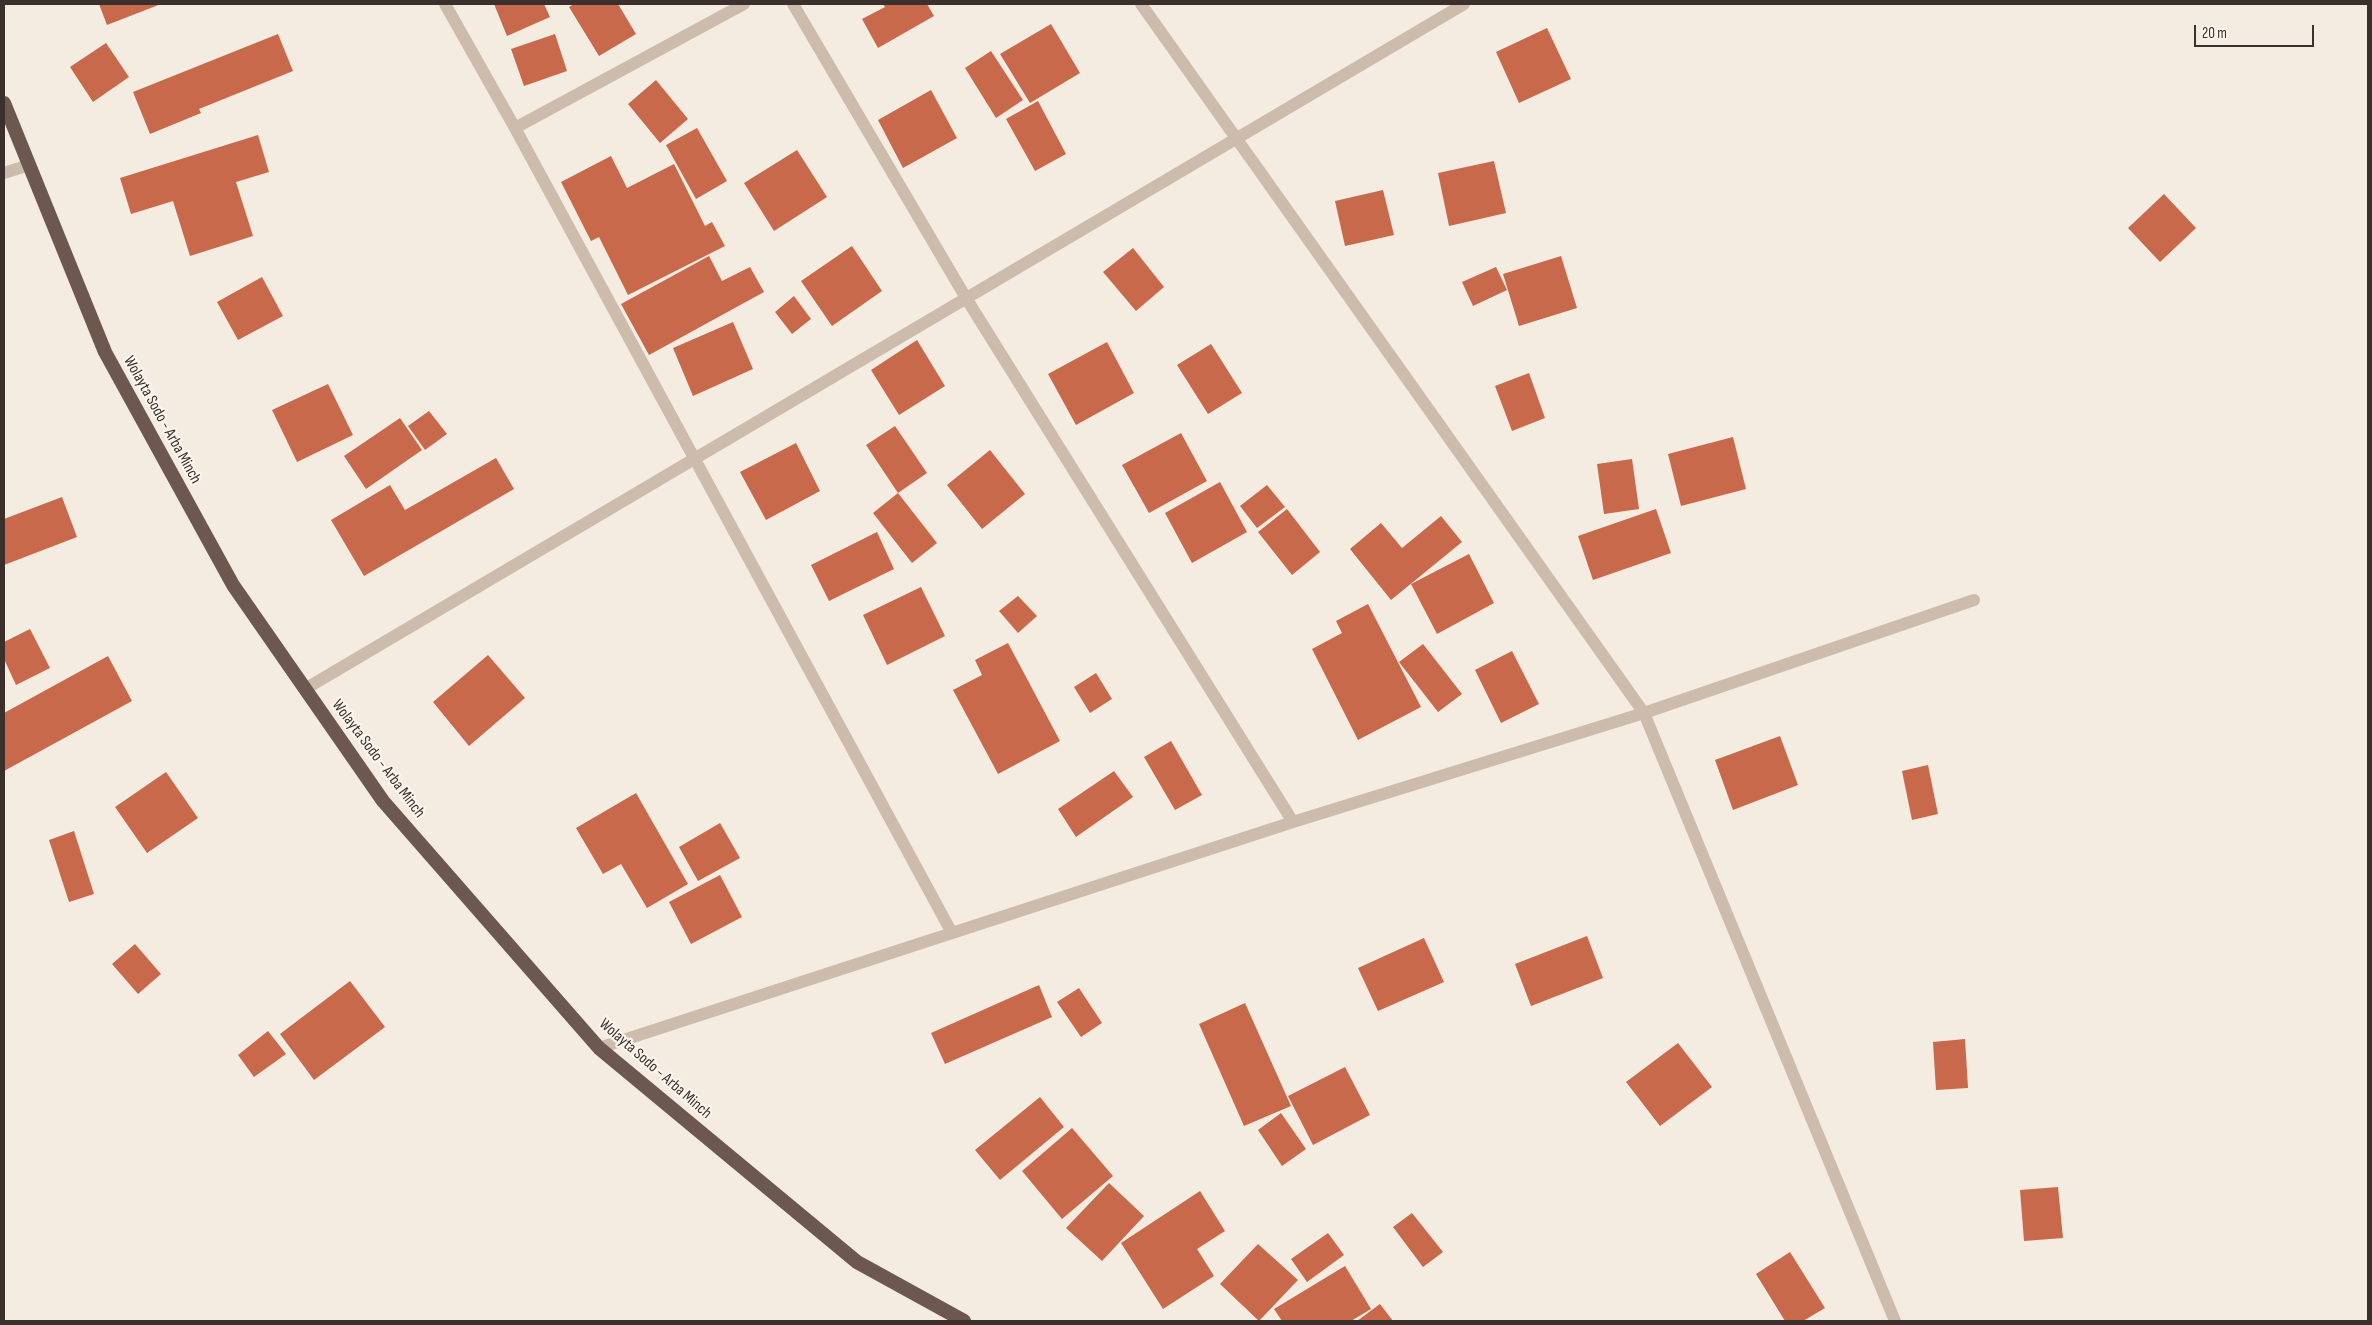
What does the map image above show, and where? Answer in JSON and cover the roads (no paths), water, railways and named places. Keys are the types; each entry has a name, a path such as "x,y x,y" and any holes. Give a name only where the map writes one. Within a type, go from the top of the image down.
{"highway":[{"name":"Wolayta Sodo - Arba Minch","path":"4,103 105,352 233,585 383,801 599,1048 857,1262 964,1321"}],"street":[{"path":"446,4 952,932"},
{"path":"515,128 744,4"},
{"path":"793,4 966,298 1293,822"},
{"path":"1141,4 1644,713 1894,1321"},
{"path":"305,689 1464,4"},
{"path":"4,173 29,165"},
{"path":"599,1048 1293,822 1644,713 1974,600"}]}
